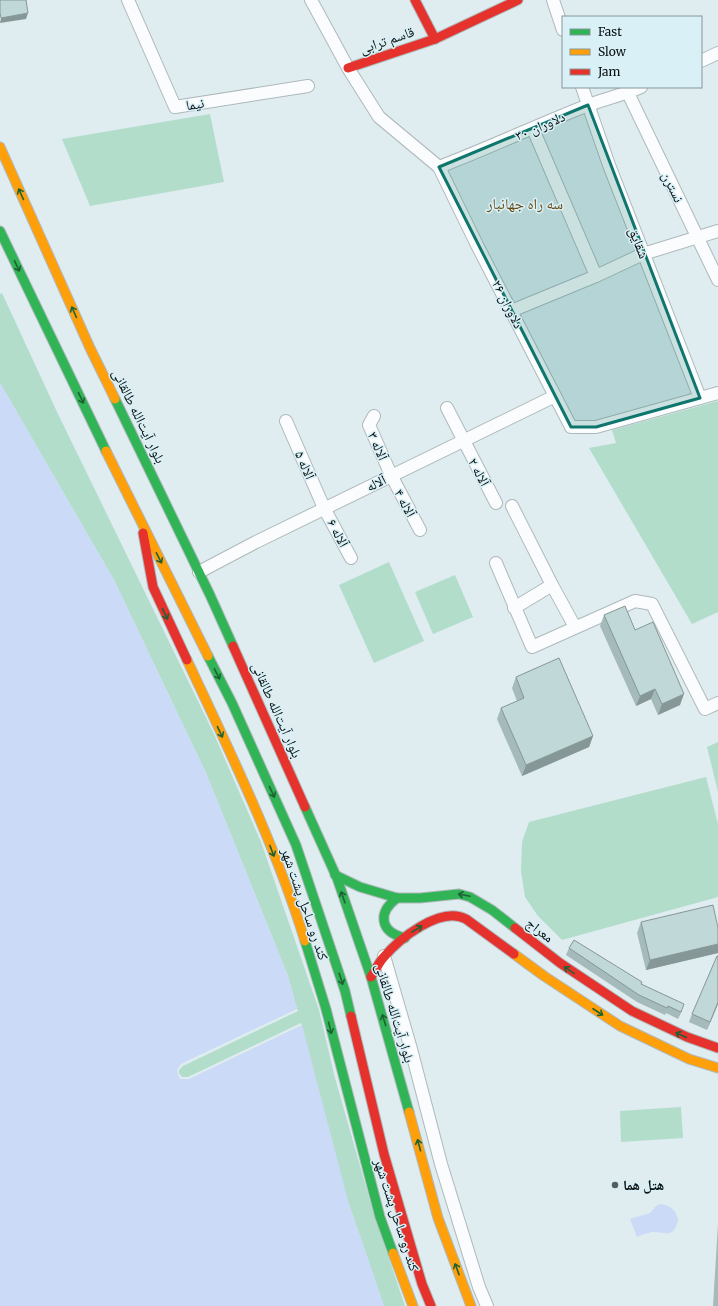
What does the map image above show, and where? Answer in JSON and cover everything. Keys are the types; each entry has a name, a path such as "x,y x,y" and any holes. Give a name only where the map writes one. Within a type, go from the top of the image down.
{"main road":[{"path":"415,0 435,39"},
{"name":"قاسم ترابی","path":"348,68 435,39 518,0"},
{"name":"بلوار آیت‌الله طالقانی","path":"0,147 90,348 199,572 335,875 371,977 389,1037 438,1218 471,1306"},
{"path":"0,231 141,523 232,703 296,845 345,991 384,1154 422,1284 431,1306"},
{"path":"64,363 70,366 81,365 88,358 90,348"},
{"path":"103,402 110,402 120,412"},
{"path":"94,407 92,410 94,425"},
{"name":"کند رو ساحل پشت شهر","path":"141,523 153,587 252,800 294,906 326,1009 380,1218 413,1306"},
{"name":"معراج","path":"335,875 360,887 397,898 420,898 459,894 470,897 492,910 560,964 632,1011 687,1037 718,1048"},
{"path":"397,898 385,909 384,919 390,933 399,938 405,938"},
{"path":"371,977 384,956 413,931 448,916 461,916 544,976 620,1026 689,1059 718,1068"}],"street":[{"name":"نیما","path":"128,0 175,108 308,86"},
{"name":"دلاوران ۲۶","path":"311,0 348,68 379,117 439,167 571,427 596,427 718,393"},
{"path":"553,0 562,27"},
{"path":"702,61 718,53"},
{"name":"شقایق","path":"582,88 643,254 700,398"},
{"name":"دلاوران ۳۰","path":"439,167 472,155 588,105 628,93 639,88"},
{"name":"نسترن","path":"628,93 718,280"},
{"path":"533,129 596,276"},
{"path":"511,311 596,276 643,254 718,231"},
{"name":"آلاله","path":"199,572 324,508 555,396"},
{"name":"آلاله ۲","path":"447,408 462,441 496,503"},
{"name":"آلاله ۳","path":"374,416 369,425 391,476"},
{"name":"آلاله ۵","path":"286,421 324,508"},
{"name":"آلاله ۴","path":"391,476 420,530"},
{"path":"512,506 575,628"},
{"name":"آلاله ۶","path":"324,508 351,558"},
{"path":"496,563 532,647 636,601 652,604 705,709 718,703"},
{"path":"514,608 552,585"},
{"path":"384,956 411,1049 441,1164 479,1287 487,1306"}],"highlighted area":[{"path":"588,105 700,398 596,427 571,427 439,167"}],"green space":[{"path":"210,114 224,182 90,206 62,139"},
{"path":"2,293 57,412 214,734 261,842 319,1010 335,1078 372,1208 405,1306 384,1306 349,1204 189,1079 179,1077 179,1067 297,1009 288,976 206,773 114,580 0,383 0,294"},
{"path":"718,401 718,612 692,624 589,448 616,443 612,430"},
{"path":"389,562 424,641 374,663 339,585"},
{"path":"455,575 473,617 433,634 415,592"},
{"path":"718,742 718,792 707,747"},
{"path":"706,777 718,824 718,897 562,940 538,916 525,897 521,871 522,842 529,822"},
{"path":"681,1107 683,1138 621,1142 620,1111"}],"water":[{"path":"0,383 114,580 206,773 288,976 297,1009 181,1064 179,1067 179,1077 188,1079 302,1025 349,1204 384,1306 0,1306"},
{"path":"660,1204 670,1207 675,1211 678,1221 676,1227 671,1233 652,1232 637,1237 630,1219 650,1213"}],"pier":[{"path":"297,1009 298,1011 183,1066 179,1070 179,1073 182,1077 188,1077 301,1023 302,1025 189,1079 181,1079 179,1077 177,1070 181,1064"}],"building":[{"path":"0,0 26,0 28,13 1,18"},
{"path":"625,606 635,630 653,622 684,694 662,704 655,689 640,696 604,615"},
{"path":"559,658 593,736 526,765 501,708 524,698 516,677"},
{"path":"713,905 718,928 718,944 650,960 641,922"},
{"path":"574,940 642,982 641,984 684,1004 681,1012 668,1006 667,1008 639,995 569,948"},
{"path":"717,956 718,1002 710,1022 692,1014"}],"traffic: fast":[{"path":"0,231 106,451"},
{"path":"115,399 210,595 233,646"},
{"path":"208,656 232,703 296,845 345,991 351,1016"},
{"path":"305,807 337,878 371,977 409,1112"},
{"path":"335,875 360,887 397,898 420,898 459,894 470,897 492,910 515,928"},
{"path":"397,898 386,910 384,921 386,927 390,931 405,938"},
{"path":"305,941 326,1009 380,1217 393,1253"}],"traffic: slow":[{"path":"0,147 90,348 115,399"},
{"path":"106,451 208,656"},
{"path":"187,660 266,834 305,941"},
{"path":"514,954 544,976 620,1026 689,1059 718,1068"},
{"path":"409,1112 438,1218 471,1306"},
{"path":"393,1253 413,1306"}],"traffic: jam":[{"path":"415,0 435,39"},
{"path":"348,68 435,39 518,0"},
{"path":"143,533 153,587 187,660"},
{"path":"233,646 305,807"},
{"path":"371,977 383,958 399,942 420,926 432,920 444,917 456,916 466,919 514,954"},
{"path":"515,928 560,963 632,1011 687,1037 718,1048"},
{"path":"351,1016 384,1154 422,1284 431,1306"}],"place":[{"name":"هتل هما","path":"615,1185"}],"district":[{"name":"سه راه جهانبار","path":"525,203"}]}
